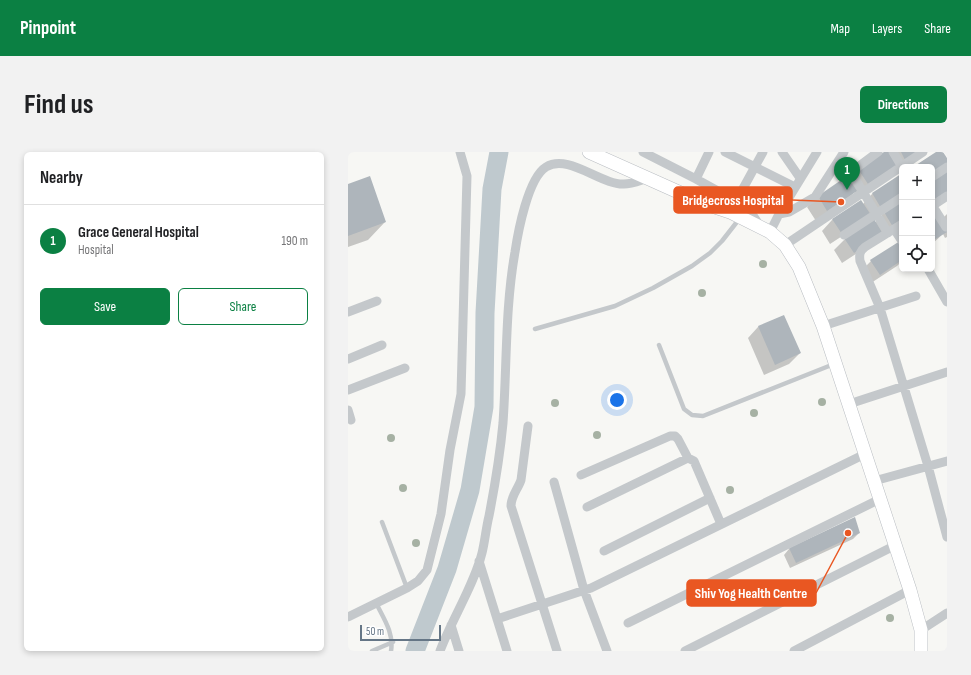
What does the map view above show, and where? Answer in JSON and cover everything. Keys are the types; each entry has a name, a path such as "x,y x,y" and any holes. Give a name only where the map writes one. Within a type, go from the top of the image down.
{"street":[{"path":"348,617 408,588 418,581 427,570 441,514 450,450 461,394 467,176 460,152"},
{"path":"589,152 703,202 736,210"},
{"path":"643,152 658,155 696,179 736,210 765,229 785,244 799,267 823,326 896,545 921,630 921,651"},
{"path":"696,179 710,152"},
{"path":"725,152 795,187"},
{"path":"736,210 754,167 763,152"},
{"path":"782,152 800,178"},
{"path":"765,229 779,214 817,152"},
{"path":"779,214 789,212 815,197 844,152"},
{"path":"878,152 851,172 877,213 895,229 865,247 859,255 860,261 880,308 928,466 947,537"},
{"path":"892,152 900,164"},
{"path":"906,164 923,152"},
{"path":"440,651 479,561 498,469 512,265 529,194 537,176 545,168 558,163 570,166 616,184 625,185 648,178"},
{"path":"935,175 947,167"},
{"path":"785,244 899,169"},
{"path":"935,204 947,196"},
{"path":"844,235 899,199"},
{"path":"935,210 946,227"},
{"path":"930,272 947,302"},
{"path":"823,326 916,296"},
{"path":"348,312 377,301"},
{"path":"348,359 382,345"},
{"path":"348,390 405,368"},
{"path":"849,404 947,372"},
{"path":"348,410 352,420"},
{"path":"528,426 521,480 519,487 511,500 511,506 557,651"},
{"path":"581,475 670,436 675,436 688,458 694,461 721,524"},
{"path":"497,619 584,590 865,454"},
{"path":"587,507 688,458"},
{"path":"874,480 947,461"},
{"path":"554,482 584,590 607,651"},
{"path":"604,551 710,498"},
{"path":"628,622 880,499"},
{"path":"685,651 896,545"},
{"path":"479,561 507,651"},
{"path":"794,651 910,590"},
{"path":"921,630 946,616"},
{"path":"451,625 459,651"}],"lane":[{"path":"534,329 615,306 653,288 692,266 710,253 722,241 736,210"},
{"path":"659,345 684,409 692,415 702,416 835,364"},
{"path":"382,522 408,588"},
{"path":"376,603 390,632 393,642 391,651"},
{"path":"372,651 393,642"}],"building":[{"path":"884,152 889,152 897,165 868,184 858,169"},
{"path":"901,152 917,152 905,160"},
{"path":"936,152 943,152 947,158 947,166 935,173 935,164 918,164"},
{"path":"947,171 947,192 935,200 935,179"},
{"path":"899,175 899,197 881,208 872,193"},
{"path":"370,176 386,222 348,236 348,184"},
{"path":"847,176 857,191 827,211 818,196"},
{"path":"861,200 871,215 842,234 832,219"},
{"path":"899,203 899,224 893,227 884,212"},
{"path":"937,217 947,232 935,239 935,236 935,218"},
{"path":"874,219 883,234 854,253 844,238"},
{"path":"899,242 899,262 880,275 870,260"},
{"path":"784,315 801,353 775,365 758,326"},
{"path":"855,517 860,533 796,563 789,548"}],"waterway":[{"path":"415,651 447,569 470,490 484,407 485,313 492,189 499,152"}],"place":[{"name":"Grace General Hospital","path":"847,190"},
{"name":"Bridgecross Hospital","path":"841,202"},
{"name":"Shiv Yog Health Centre","path":"848,533"}]}
